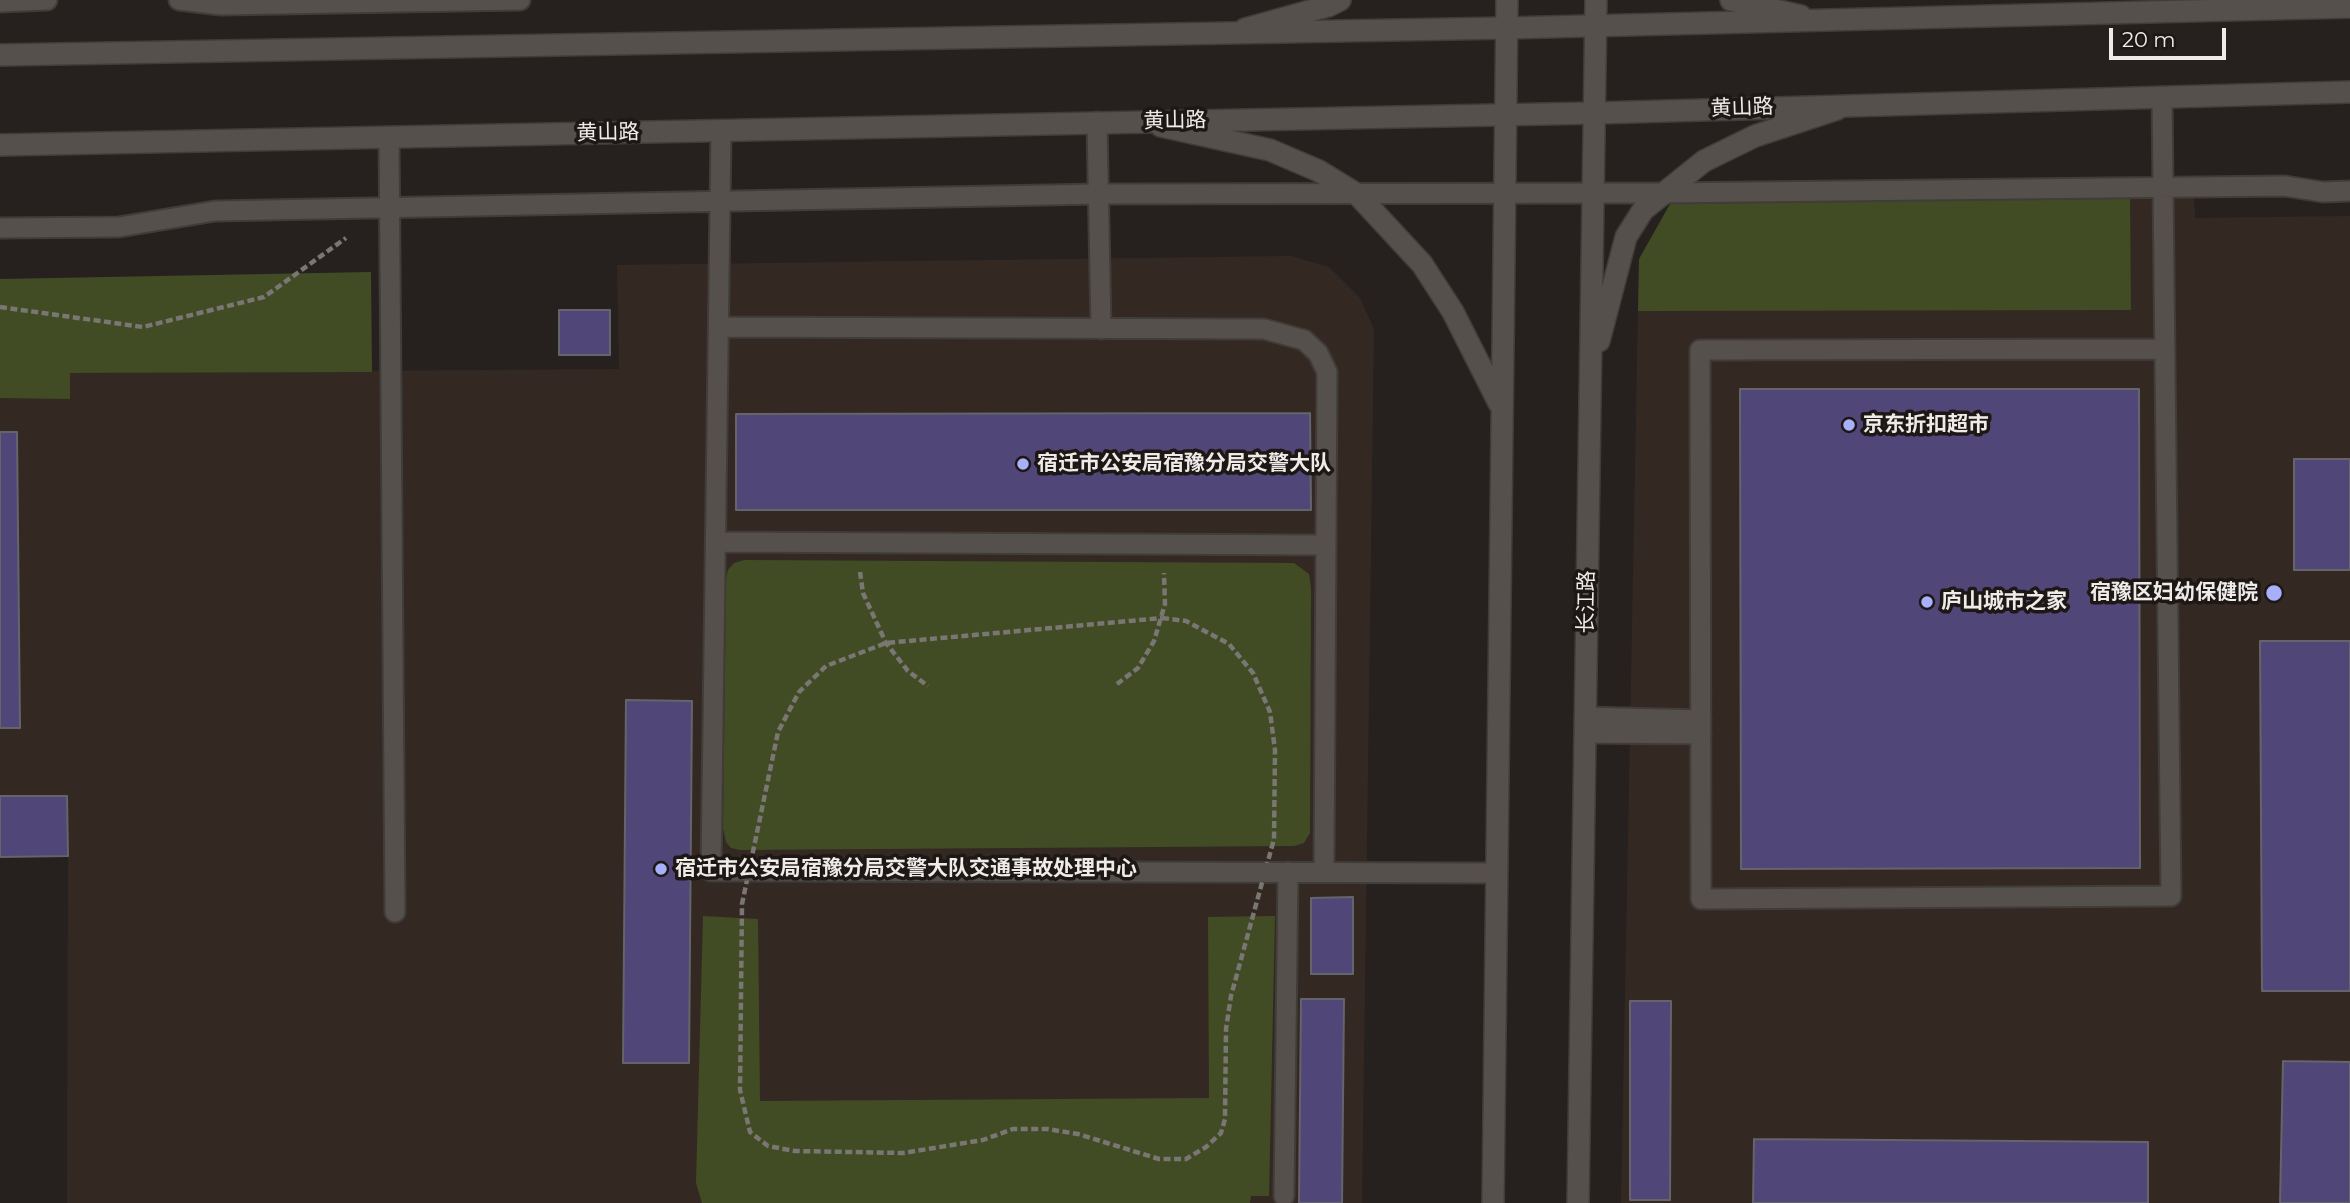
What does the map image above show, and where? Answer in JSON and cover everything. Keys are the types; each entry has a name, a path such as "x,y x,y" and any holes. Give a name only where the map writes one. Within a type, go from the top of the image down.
{"main road":[{"path":"1230,33 1328,6 1340,0"},
{"path":"1493,1203 1507,0"},
{"name":"长江路","path":"1578,1203 1596,0"},
{"path":"1731,0 1820,20"},
{"path":"0,54 1507,28 1820,20 2146,6 2350,7"},
{"name":"黄山路","path":"0,145 1595,113 2350,92"},
{"path":"1591,373 1626,237 1643,211 1662,193 1704,162 1755,136 1847,105"},
{"path":"1142,122 1270,150 1320,171 1357,195 1422,264 1453,312 1502,408"}],"lane":[{"path":"0,2 47,0"},
{"path":"178,0 221,5 520,0"},
{"path":"2162,97 2165,349 2171,896 1701,899 1700,350 2165,349"},
{"path":"1097,122 1101,329"},
{"path":"721,131 712,871 1497,873"},
{"path":"389,137 395,912"},
{"path":"0,228 119,227 215,211 1098,194 1662,193 2285,186 2350,191"},
{"path":"719,327 1265,329 1285,332 1304,340 1318,353 1326,372 1324,872"},
{"path":"716,542 1326,545"},
{"path":"1585,725 1701,727"},
{"path":"1284,1196 1288,872"}],"path":[{"path":"0,307 143,327 264,297 348,237"},
{"path":"858,543 863,593 872,614 894,656 928,686"},
{"path":"1117,684 1138,667 1160,626 1165,604 1164,544"}],"shaded area":[{"name":"庐山城市之家","path":"2194,197 2195,218 2350,216 2350,1203 1621,1203 1639,259 1670,204"},
{"path":"1291,256 1329,267 1360,298 1374,329 1362,1203 67,1203 68,853 0,852 0,398 69,398 70,373 619,369 617,265"}],"green space":[{"path":"2130,197 2131,310 1638,311 1639,259 1670,204"},
{"path":"371,272 372,372 70,373 70,399 0,398 0,279"},
{"path":"744,560 1294,563 1309,574 1311,588 1310,833 1304,843 1294,846 731,848 726,842 723,828 726,579 728,570 734,563"},
{"path":"703,916 758,919 760,1101 1209,1098 1208,917 1275,916 1269,1196 1251,1196 1250,1203 702,1203 696,1183"}],"building":[{"path":"559,310 610,310 610,355 559,355"},
{"path":"1740,389 2139,389 2140,868 1741,869"},
{"path":"1310,413 1311,510 736,510 736,414"},
{"path":"0,432 17,432 20,728 0,728"},
{"path":"2294,459 2350,459 2350,570 2294,570"},
{"path":"2260,641 2350,641 2350,991 2262,991"},
{"path":"626,700 692,701 689,1063 623,1063"},
{"path":"0,796 67,796 68,856 0,857"},
{"path":"1353,897 1353,974 1311,974 1311,898"},
{"path":"1301,999 1344,999 1342,1203 1299,1203"},
{"path":"1630,1001 1671,1001 1670,1200 1630,1200"},
{"path":"2283,1061 2350,1062 2350,1203 2280,1203"},
{"path":"1754,1139 2148,1142 2148,1203 1753,1203"}],"place":[{"name":"京东折扣超市","path":"1849,425"},
{"name":"宿迁市公安局宿豫分局交警大队","path":"1023,464"},
{"name":"宿豫区妇幼保健院","path":"2274,593"},
{"name":"庐山城市之家","path":"1927,602"},
{"name":"宿迁市公安局宿豫分局交警大队交通事故处理中心","path":"661,869"}]}
